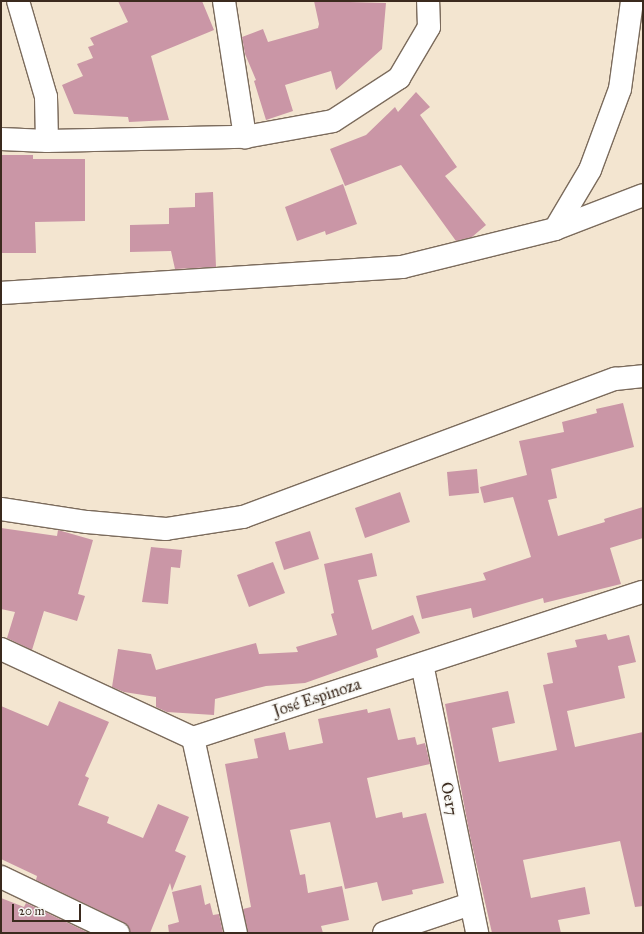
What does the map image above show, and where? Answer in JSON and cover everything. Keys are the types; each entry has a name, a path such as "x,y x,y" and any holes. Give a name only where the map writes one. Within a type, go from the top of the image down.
{"street":[{"path":"18,1 46,98 47,141"},
{"path":"224,1 245,137"},
{"path":"1,139 47,141 245,137 333,121 399,78 429,27 428,1"},
{"path":"555,230 590,170 620,90 632,1"},
{"path":"1,293 402,267 555,230 643,195"},
{"path":"1,509 87,522 166,529 243,517 615,379 643,376"},
{"name":"José Espinoza","path":"193,738 643,592"},
{"path":"1,649 193,738 236,933"},
{"name":"Oe17","path":"422,664 477,933"},
{"path":"1,877 118,933"},
{"path":"384,933 470,904"}],"building":[{"path":"118,1 202,1 214,30 151,56 169,120 129,122 128,117 74,114 62,85 83,76 77,64 93,58 88,47 94,45 90,38 128,22"},
{"path":"314,1 386,3 382,49 336,90 331,71 285,85 293,111 266,120 254,81 256,80 245,54 242,37 263,29 268,42 318,28 319,24"},
{"path":"416,92 430,107 420,115 457,167 445,176 486,225 472,237 456,241 401,165 345,186 330,149 366,135 395,107 398,112"},
{"path":"1,155 33,155 33,159 85,159 85,221 35,222 36,253 1,253"},
{"path":"343,184 357,224 326,235 325,231 297,241 285,207"},
{"path":"213,192 216,267 175,269 171,251 130,252 130,225 169,224 169,208 195,207 195,193"},
{"path":"623,403 634,447 551,469 557,498 548,500 558,536 605,522 604,519 643,507 643,538 610,548 621,584 544,603 543,598 473,618 471,608 422,619 416,596 486,580 483,573 531,557 513,497 484,503 480,487 527,475 519,441 564,432 562,422 597,413 596,409"},
{"path":"477,469 479,493 449,496 447,472"},
{"path":"400,492 410,522 365,538 355,508"},
{"path":"1,528 57,536 58,530 93,540 78,594 85,596 77,621 44,611 32,650 7,638 15,612 1,609"},
{"path":"310,531 319,559 284,570 275,542"},
{"path":"151,547 182,550 180,568 171,567 168,604 142,602"},
{"path":"372,553 377,576 358,580 372,630 413,615 420,633 376,649 378,657 305,683 266,686 215,699 214,715 167,712 156,707 156,697 124,692 112,687 118,649 151,654 156,670 256,643 259,654 298,652 296,647 337,635 331,614 334,613 324,564"},
{"path":"273,562 285,593 249,607 237,575"},
{"path":"606,634 608,640 629,635 636,662 618,666 625,698 567,711 575,747 643,732 643,906 635,907 620,841 523,860 531,898 585,887 590,914 558,920 561,933 492,933 470,836 445,704 508,691 515,723 492,728 499,762 557,750 543,685 553,683 547,653 577,647 575,640"},
{"path":"59,701 109,722 85,776 89,778 78,805 109,817 107,823 143,838 158,804 189,817 175,851 186,856 172,891 170,883 150,933 130,933 123,922 36,880 37,876 1,859 1,706 48,726"},
{"path":"390,708 398,740 415,737 417,745 425,743 430,764 367,778 376,818 402,812 403,818 426,813 444,883 412,890 413,894 382,901 377,882 345,889 330,822 290,830 300,875 305,874 308,893 342,886 349,920 321,926 323,933 248,933 243,909 251,907 225,764 258,758 254,739 285,732 289,750 323,743 318,719 367,709 368,713"},
{"path":"201,885 205,905 210,903 213,915 219,914 223,933 169,933 168,925 179,922 172,892"},
{"path":"1,898 24,907 26,903 89,933 1,933"}]}
